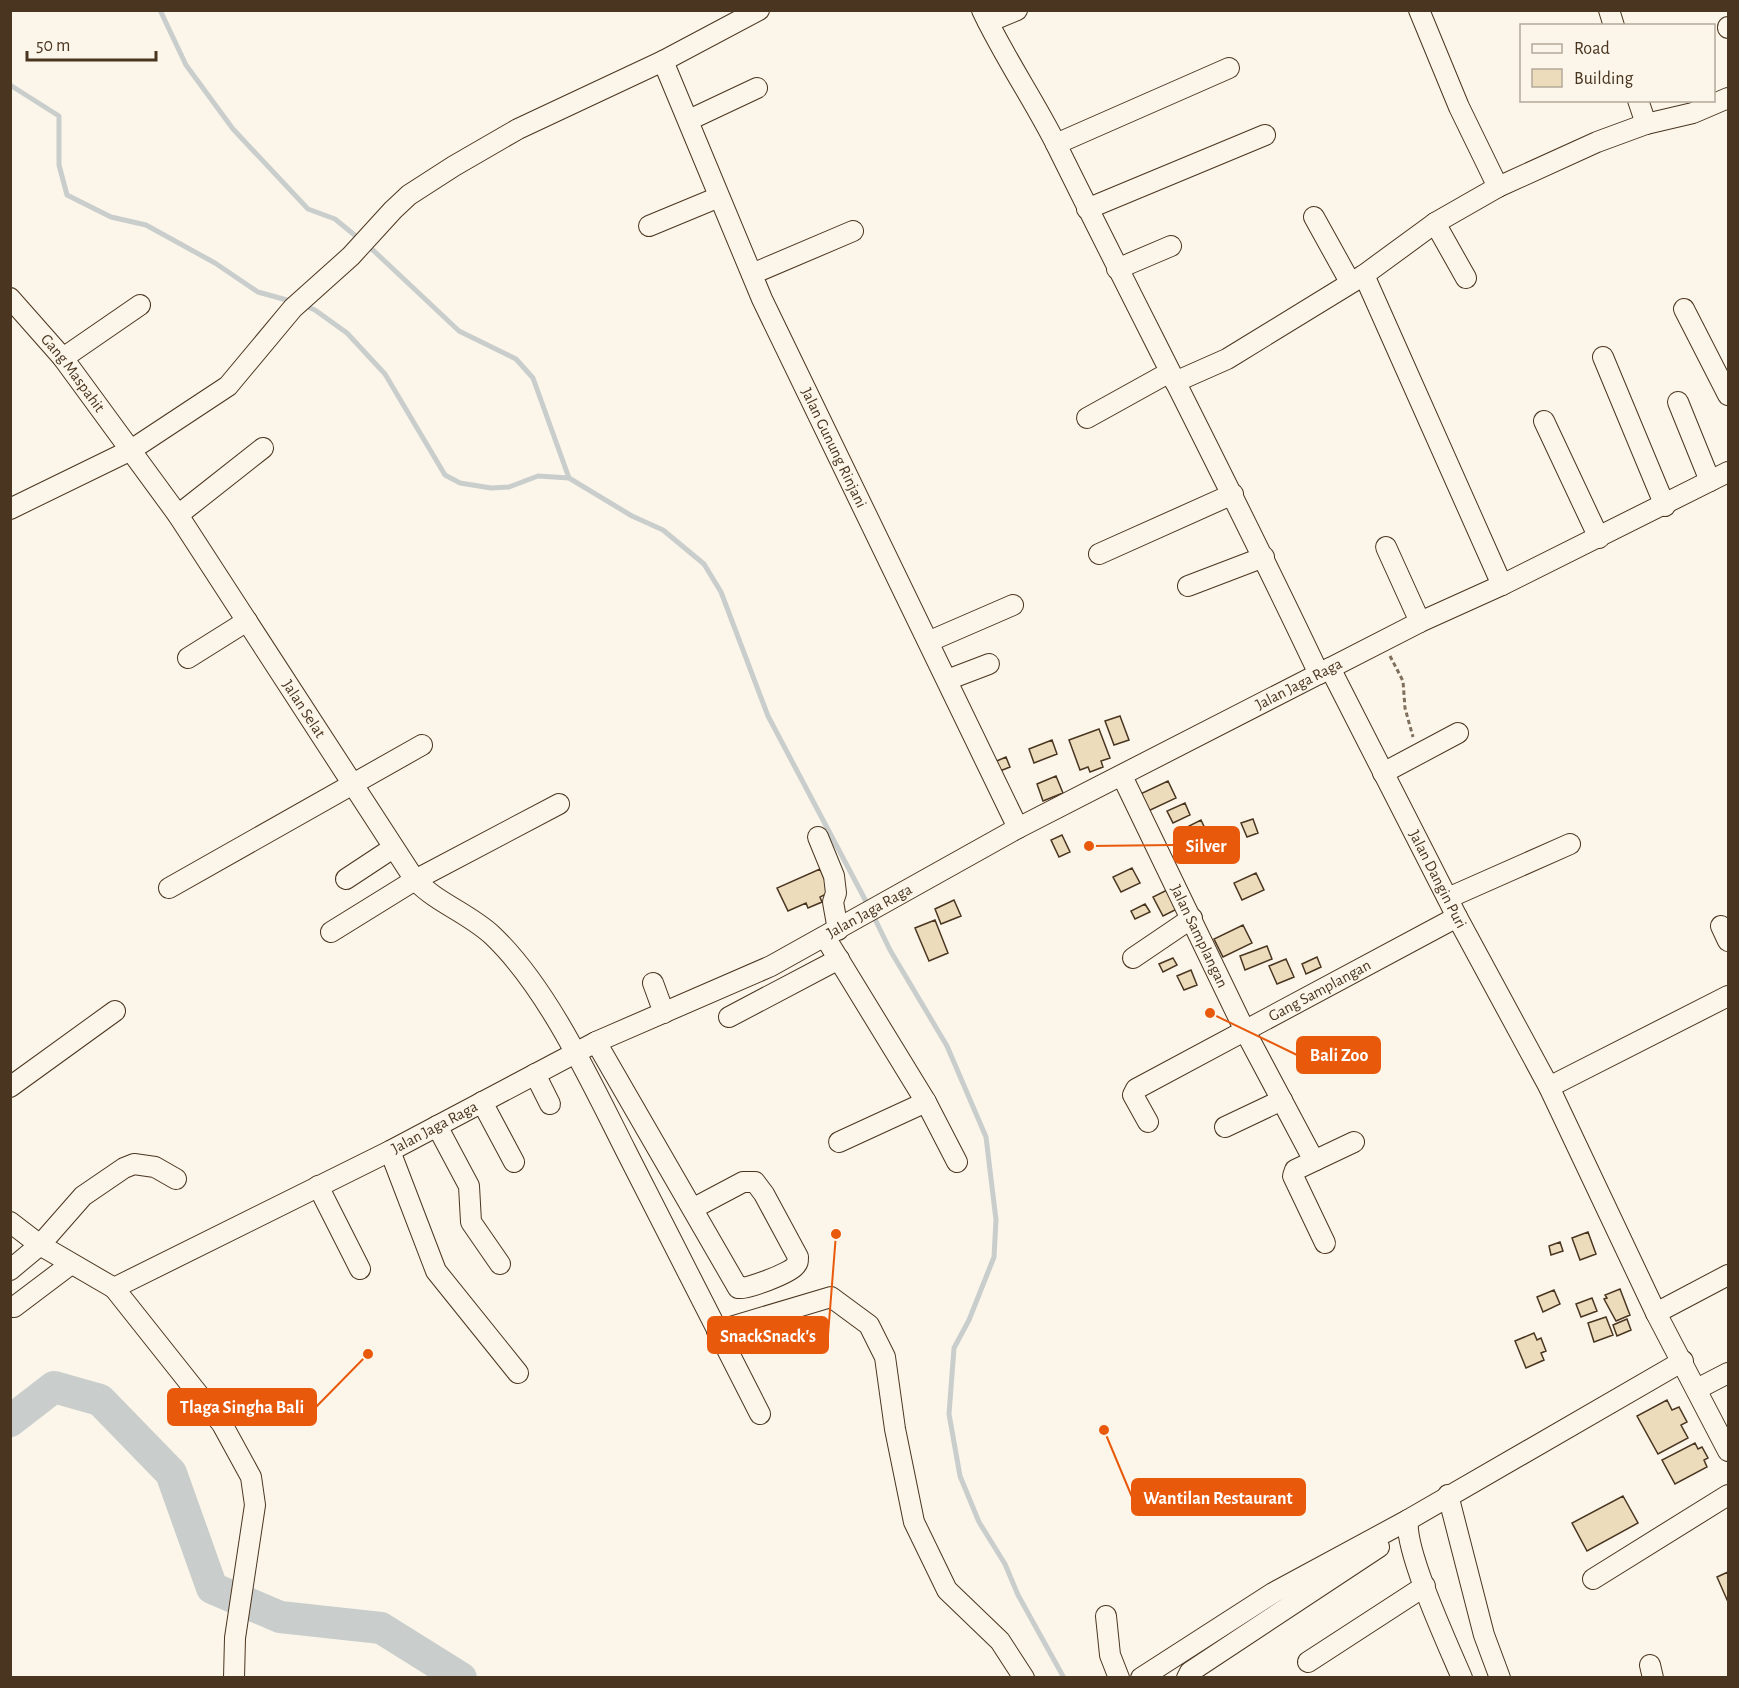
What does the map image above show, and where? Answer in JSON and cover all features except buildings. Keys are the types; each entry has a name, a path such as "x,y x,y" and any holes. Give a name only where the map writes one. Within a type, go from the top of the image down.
{"street":[{"path":"10,509 131,450 228,386 293,308 351,256 409,195 518,129 663,61 759,10"},
{"path":"985,16 1017,10"},
{"path":"1419,10 1459,107 1498,187"},
{"name":"Jalan Dangin Puri","path":"985,16 1056,144 1264,557 1383,773 1549,1088 1656,1313 1728,1451"},
{"name":"Jalan Gunung Rinjani","path":"663,61 752,274 790,358 930,641 1018,828"},
{"path":"1056,144 1229,68"},
{"path":"689,120 757,88"},
{"path":"1087,418 1173,377 1227,359 1357,279 1434,223 1498,187 1566,155 1646,124 1693,113 1728,98"},
{"path":"1639,102 1646,124"},
{"path":"1087,209 1265,135"},
{"path":"649,226 720,197"},
{"path":"1314,217 1357,279 1502,585"},
{"path":"1434,223 1466,278"},
{"path":"752,274 853,231"},
{"path":"1117,269 1171,246"},
{"name":"Gang Maspahit","path":"10,298 63,358 131,450"},
{"path":"63,358 140,305"},
{"path":"1684,309 1728,394"},
{"path":"1603,357 1665,506"},
{"path":"1678,402 1710,481"},
{"path":"1544,421 1599,538"},
{"path":"178,515 263,448"},
{"name":"Jalan Selat","path":"131,450 178,515 415,880 434,898 464,914 492,935 529,980 576,1052 760,1414"},
{"name":"Jalan Jaga Raga","path":"114,1288 390,1151 596,1042 771,966 1018,828 1382,641 1665,506 1728,472"},
{"path":"1099,554 1233,494"},
{"path":"1386,547 1420,622"},
{"path":"1188,586 1264,557"},
{"path":"930,641 1013,605"},
{"path":"188,658 247,621"},
{"path":"947,680 989,664"},
{"path":"1383,773 1458,733"},
{"path":"169,888 422,746"},
{"name":"Jalan Samplangan","path":"1122,776 1245,1031 1316,1161"},
{"path":"331,932 415,880 559,804"},
{"path":"818,837 834,876 836,893 833,902 839,958 926,1102 957,1162"},
{"path":"1448,898 1570,844"},
{"path":"346,879 393,848"},
{"name":"Gang Samplangan","path":"1148,1122 1132,1091 1457,917"},
{"path":"1133,958 1192,918"},
{"path":"729,1017 839,958"},
{"path":"653,983 664,1012"},
{"path":"1549,1088 1728,996"},
{"path":"10,1087 115,1011"},
{"path":"596,1042 694,1208 738,1288 744,1290 794,1268 798,1263 798,1257 764,1194 755,1182 743,1182 694,1208"},
{"path":"535,1074 550,1104"},
{"path":"1225,1127 1282,1100"},
{"path":"482,1102 514,1162"},
{"path":"839,1142 926,1102"},
{"path":"437,1126 469,1186 471,1222 500,1264"},
{"path":"1325,1243 1293,1176 1296,1170 1354,1142"},
{"path":"390,1151 436,1271 518,1373"},
{"path":"10,1270 40,1245 83,1196 124,1168 134,1164 155,1167 176,1179"},
{"path":"318,1186 360,1269"},
{"path":"14,1230 114,1288 222,1424 251,1477 255,1505 235,1638 234,1677"},
{"path":"14,1307 71,1264"},
{"path":"1656,1313 1728,1275"},
{"path":"717,1331 831,1297 868,1325 885,1357 895,1429 914,1522 947,1590 1000,1641 1024,1677"},
{"path":"1187,1677 1190,1672 1448,1495 1683,1361"},
{"path":"1697,1389 1728,1373"},
{"path":"1448,1495 1484,1635 1500,1677"},
{"path":"1593,1579 1728,1495"},
{"path":"1407,1525 1409,1542 1462,1677"},
{"path":"1141,1677 1273,1593 1407,1525"},
{"path":"1308,1662 1425,1586"},
{"path":"1106,1616 1110,1655 1119,1677"}],"path":[{"path":"1382,641 1403,681 1405,708 1418,753"}],"waterway":[{"path":"160,10 186,65 233,129 308,209 335,219 374,251 459,331 516,359 533,378 569,478"},
{"path":"10,85 59,116 59,165 67,195 111,217 146,225 215,263 258,292 294,302"},
{"path":"303,305 315,310 347,333 385,374 445,475 460,483 491,488 509,487 538,476 569,478 632,516 663,530 704,564 721,592 768,716 869,907"},
{"path":"873,915 890,950 947,1046 986,1137 996,1220 994,1257 969,1320 954,1348 949,1414 960,1476 979,1522 1005,1564 1018,1595 1064,1678"},
{"path":"10,1421 54,1387 100,1400 171,1473 212,1588 280,1617 381,1628 461,1678"}],"place":[{"name":"Silver","path":"1089,846"},
{"name":"Bali Zoo","path":"1210,1013"},
{"name":"SnackSnack's","path":"836,1234"},
{"name":"Tlaga Singha Bali","path":"368,1354"},
{"name":"Wantilan Restaurant","path":"1104,1430"}]}
